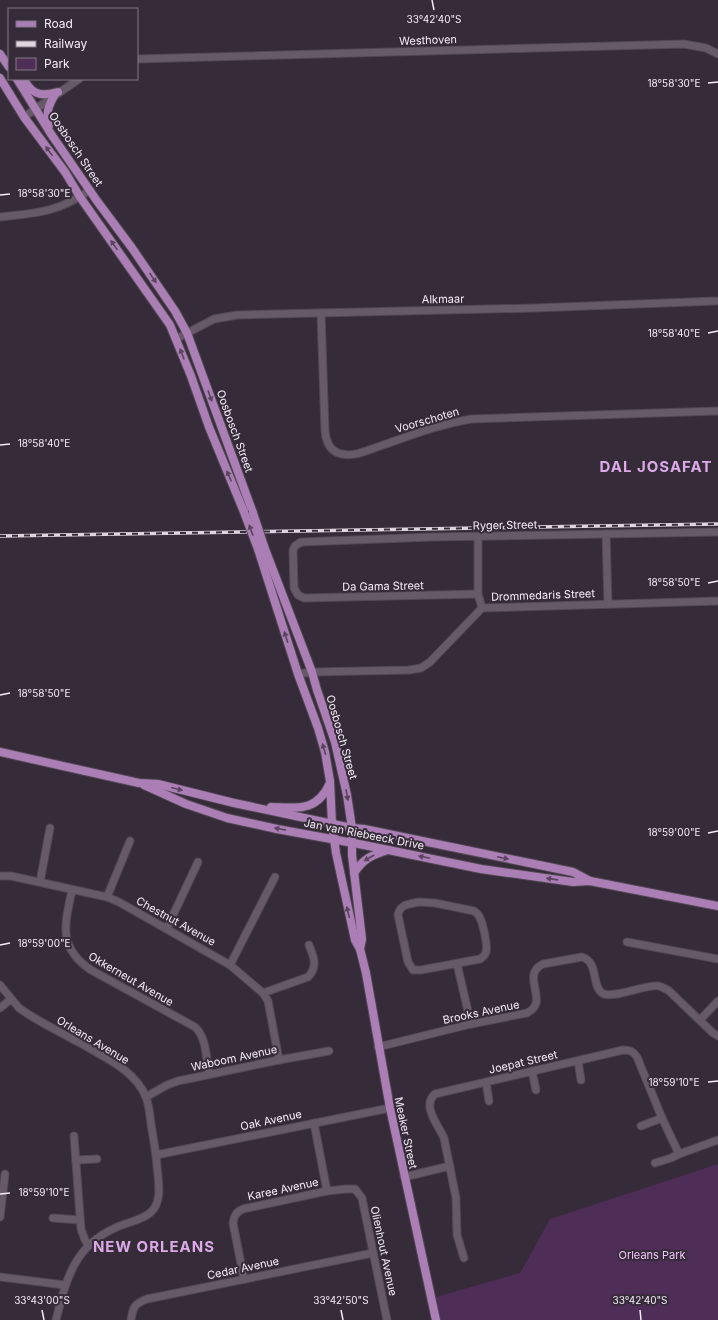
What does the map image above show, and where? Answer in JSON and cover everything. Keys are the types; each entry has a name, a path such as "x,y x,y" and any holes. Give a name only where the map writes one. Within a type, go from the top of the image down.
{"main road":[{"path":"0,49 8,58"},
{"path":"0,54 8,66"},
{"name":"Oosbosch Street","path":"0,78 24,117 65,172 80,197 170,325 191,376 208,427 244,512 262,549 312,672 342,768 352,828"},
{"name":"Oosbosch Street","path":"18,80 90,190 137,254 175,311 187,333 253,513 298,674 322,740 329,766 332,824"},
{"path":"24,80 31,90 38,94 47,95 57,93"},
{"path":"52,134 47,115 49,105 57,93"},
{"name":"Jan van Riebeeck Drive","path":"0,752 139,783 158,784 234,803 332,824 364,829 573,872 590,881"},
{"path":"234,803 272,807 307,806 319,800 327,789 330,781"},
{"name":"Jan van Riebeeck Drive","path":"139,783 186,804 227,818 489,870 573,882 590,881 718,906"},
{"name":"Meaker Street","path":"332,824 345,901 355,940 360,949 366,973 390,1108 436,1320"},
{"name":"Meaker Street","path":"352,828 354,873 362,939 360,949"},
{"path":"354,873 361,863 371,856 389,850"}],"street":[{"name":"Westhoven","path":"138,59 684,44 706,48 718,54"},
{"path":"24,117 77,80"},
{"path":"0,217 55,209 80,197 90,190"},
{"name":"Alkmaar","path":"176,339 214,319 225,316 716,301"},
{"name":"Voorschoten","path":"321,313 326,440 335,452 341,454 358,453 446,425 472,419 718,411"},
{"name":"Ryger Street","path":"294,588 293,550 295,546 301,542 718,532"},
{"path":"606,534 608,604"},
{"path":"478,537 478,594 482,608"},
{"name":"Da Gama Street","path":"294,588 298,595 304,598 478,594"},
{"name":"Drommedaris Street","path":"298,674 312,672 409,670 421,668 430,662 482,608 718,601"},
{"path":"40,882 50,828"},
{"path":"107,897 130,841"},
{"path":"167,928 198,862"},
{"name":"Chestnut Avenue","path":"0,876 40,882 107,897 167,928 230,965 263,993 268,1001 271,1010 279,1060"},
{"path":"230,965 275,877"},
{"name":"Okkerneut Avenue","path":"72,890 65,922 65,931 68,944 73,954 80,963 91,970 200,1031 209,1074"},
{"path":"426,902 474,911 478,914 482,923 486,953 484,957 480,959 457,964 417,971 410,967 398,915 401,907 406,904 426,902"},
{"path":"627,942 718,959"},
{"path":"263,993 308,977 312,973 315,968 315,962 309,945"},
{"name":"Brooks Avenue","path":"378,1047 470,1024 533,1011 537,1000 533,978 538,966 582,957 586,958 592,967 598,989 602,993 607,995 646,987 661,986 668,990 718,1036"},
{"path":"457,964 470,1024"},
{"name":"Orleans Avenue","path":"0,985 19,1008 118,1065 133,1077 146,1097 156,1155 159,1193 157,1203 151,1212 141,1218 107,1232 88,1246 79,1256 64,1285 56,1320"},
{"path":"0,1008 11,999"},
{"path":"700,1020 718,1001"},
{"name":"Joepat Street","path":"464,1258 457,1235 456,1198 444,1138 431,1112 431,1097 440,1092 622,1050 628,1050 633,1052 637,1057 662,1118 679,1154"},
{"name":"Waboom Avenue","path":"146,1097 173,1083 209,1074 329,1051"},
{"path":"578,1061 581,1080"},
{"path":"532,1071 536,1090"},
{"path":"486,1082 489,1101"},
{"name":"Oak Avenue","path":"156,1155 314,1122 390,1108"},
{"path":"641,1126 662,1118"},
{"path":"314,1122 327,1191"},
{"path":"74,1136 80,1220 83,1234 88,1246"},
{"path":"655,1164 718,1140"},
{"path":"76,1160 97,1159"},
{"path":"404,1177 450,1166"},
{"path":"0,1217 5,1174"},
{"name":"Karee Avenue","path":"244,1279 233,1223 234,1216 237,1212 243,1209 327,1191 350,1188 355,1190"},
{"name":"Olienhout Avenue","path":"355,1190 362,1198 387,1320"},
{"path":"53,1218 80,1220"},
{"name":"Cedar Avenue","path":"131,1320 134,1306 147,1299 373,1253"},
{"path":"0,1277 64,1285"}],"green space":[{"name":"Orleans Park","path":"718,1164 718,1320 441,1320 436,1297 520,1273 550,1219"}],"railway":[{"path":"0,536 718,524"}],"district":[{"name":"DAL JOSAFAT","path":"656,466"},
{"name":"NEW ORLEANS","path":"154,1246"}]}
